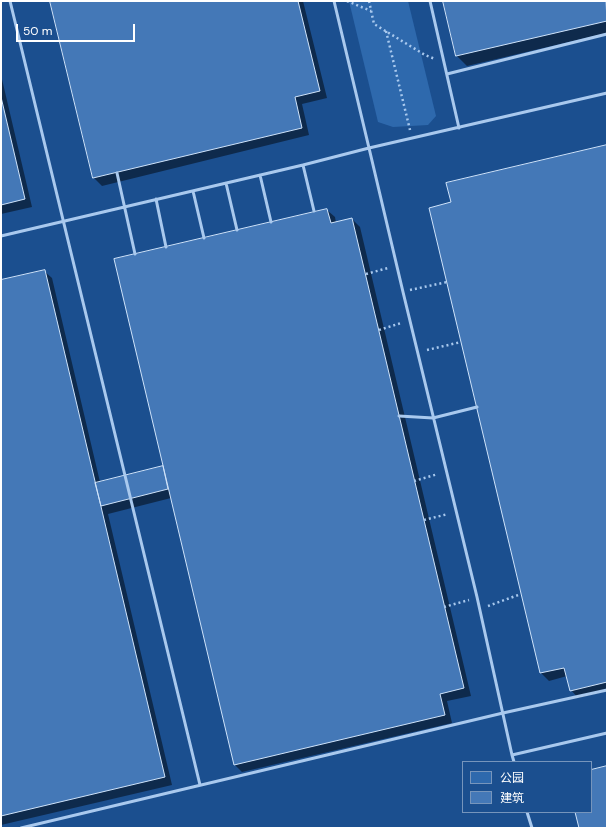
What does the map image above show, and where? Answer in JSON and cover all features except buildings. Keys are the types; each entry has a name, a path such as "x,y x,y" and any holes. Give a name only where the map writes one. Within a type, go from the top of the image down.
{"lane":[{"path":"10,1 200,785"},
{"path":"334,1 402,292 477,597 514,761"},
{"path":"430,1 459,128"},
{"path":"447,74 607,34"},
{"path":"1,236 607,93"},
{"path":"302,165 314,212"},
{"path":"117,173 135,254"},
{"path":"260,175 271,222"},
{"path":"226,183 237,230"},
{"path":"193,191 204,238"},
{"path":"156,199 166,247"},
{"path":"399,416 433,418 477,407"},
{"path":"21,828 503,713 607,690"},
{"path":"512,755 607,733"},
{"path":"527,813 531,828 527,828"}],"path":[{"path":"346,1 371,11"},
{"path":"369,1 374,24 425,55 444,64"},
{"path":"386,32 412,139"},
{"path":"366,274 396,266"},
{"path":"402,292 447,282"},
{"path":"379,330 410,321"},
{"path":"417,353 461,342"},
{"path":"414,480 446,472"},
{"path":"424,520 456,512"},
{"path":"479,609 521,594"},
{"path":"444,607 477,597"}],"green space":[{"path":"349,1 408,1 436,116 428,125 393,127 378,122"}]}
